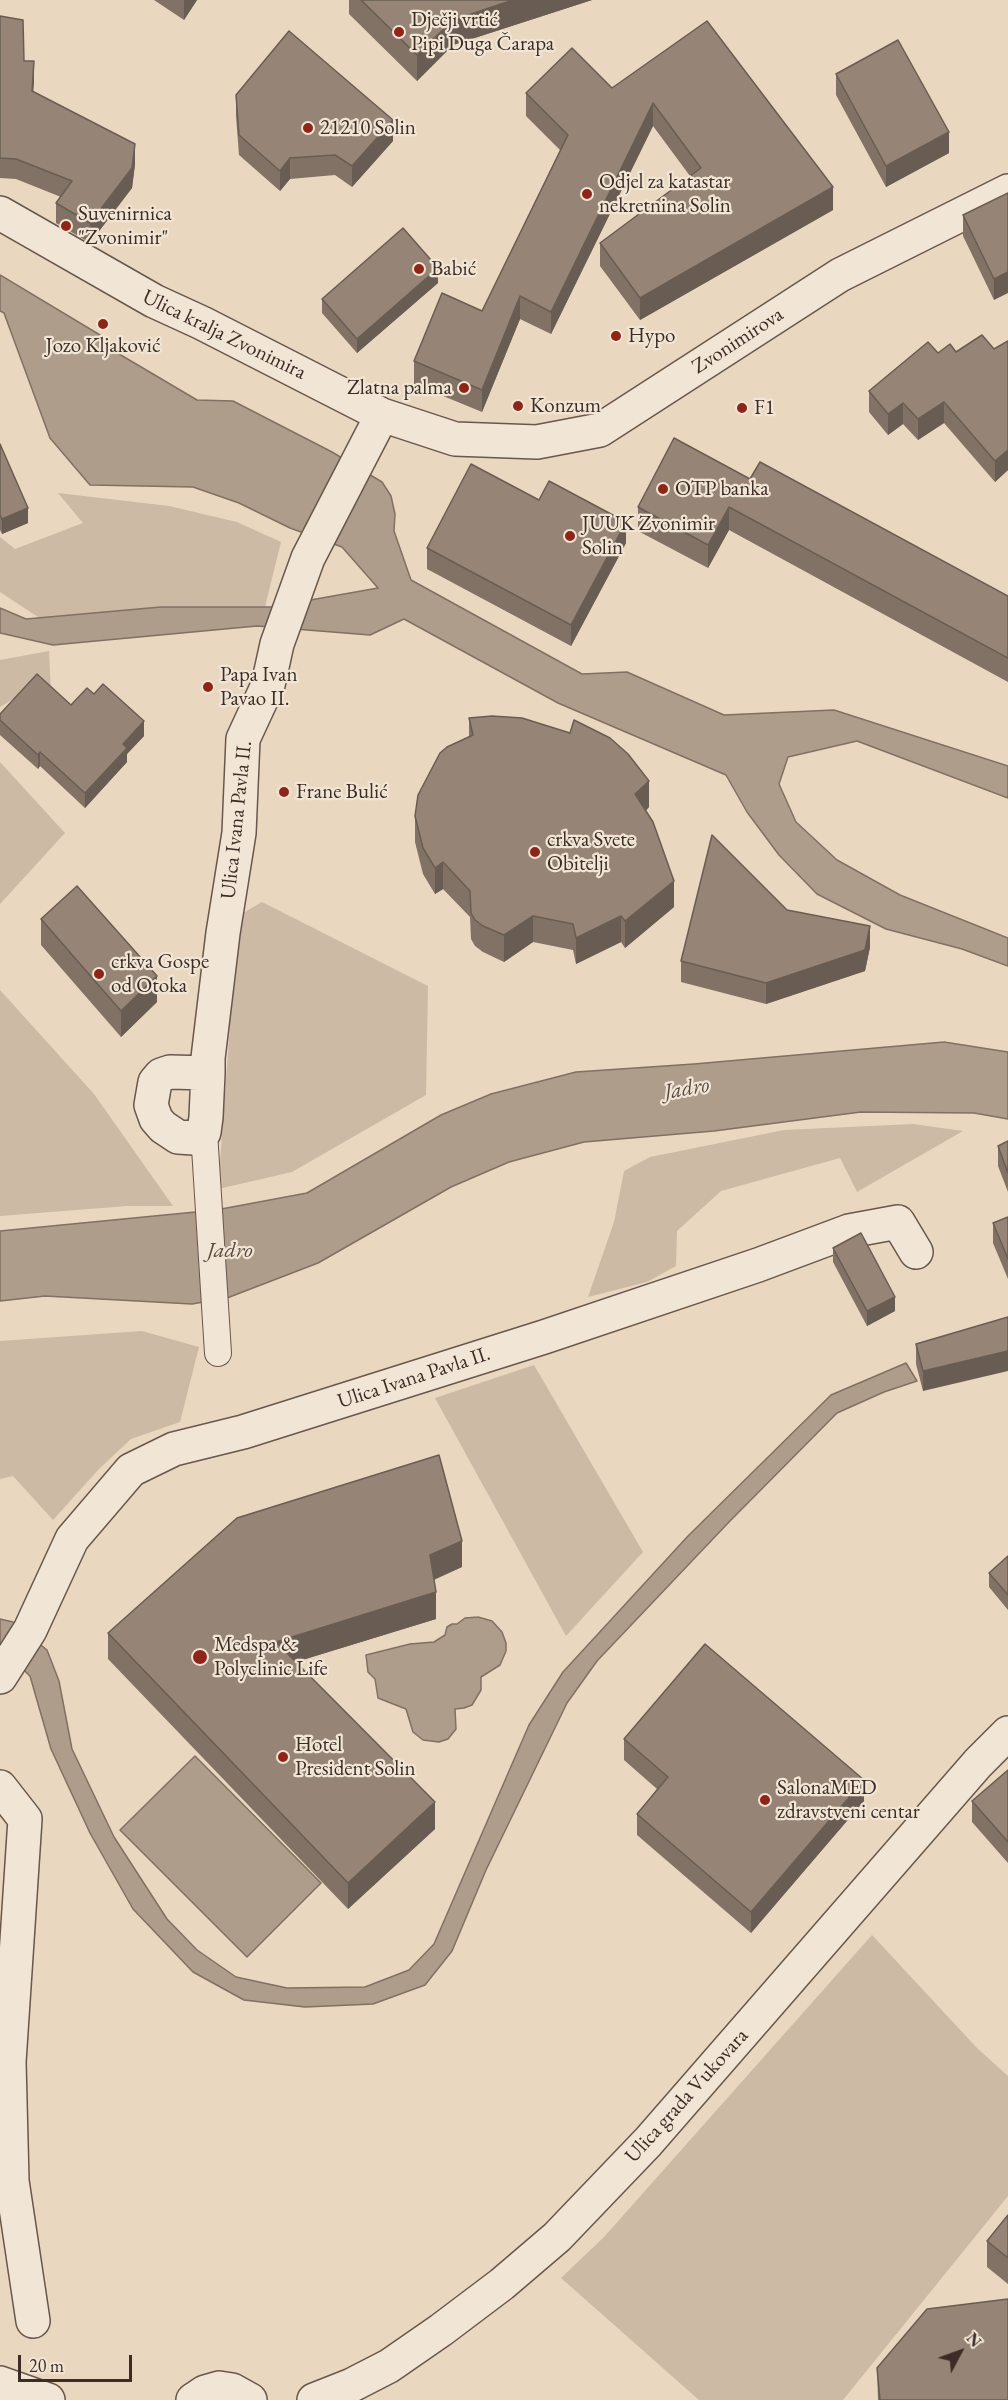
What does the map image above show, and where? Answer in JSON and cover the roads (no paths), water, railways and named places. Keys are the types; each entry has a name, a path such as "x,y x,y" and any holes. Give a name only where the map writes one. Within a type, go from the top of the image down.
{"street":[{"name":"Zvonimirova","path":"455,439 537,442 600,430 840,274 1008,191"},
{"name":"Ulica kralja Zvonimira","path":"0,213 154,301 202,322 382,415 455,439"},
{"name":"Ulica Ivana Pavla II.","path":"218,1353 213,1307 204,1132 223,933 239,833 243,739 268,685 278,644 308,558 363,456 382,415"},
{"path":"204,1132 194,1138 178,1137 156,1119 151,1105 155,1082 161,1075 170,1072 208,1073"},
{"name":"Ulica Ivana Pavla II.","path":"2,1673 30,1630 72,1539 130,1470 174,1449 243,1432 544,1337 758,1265 849,1231 898,1222 916,1252"},
{"name":"Ulica grada Vukovara","path":"314,2400 352,2385 389,2366 502,2284 557,2237 648,2142 1008,1732"},
{"path":"0,1787 25,1819 9,2062 12,2181 33,2321"},
{"path":"0,2383 48,2400"},
{"path":"193,2400 205,2392 219,2388 232,2390 250,2400"}],"water":[{"path":"0,275 100,335 114,351 197,400 233,401 332,452 382,482 391,496 395,514 394,531 411,580 582,674 627,672 724,715 834,710 1008,766 1008,798 857,741 788,757 779,784 796,822 837,860 900,895 1008,938 1008,966 962,949 886,929 817,894 779,855 747,812 726,775 558,703 404,619 370,635 257,626 53,645 0,633 0,608 26,619 161,607 271,607 378,588 342,547 290,528 239,503 193,487 90,485 50,438 4,313 0,311"},
{"name":"Jadro","path":"944,1042 1008,1052 1008,1119 974,1113 861,1112 714,1131 584,1142 509,1162 451,1187 318,1263 227,1298 192,1304 45,1296 0,1301 0,1231 216,1210 307,1193 441,1115 491,1094 576,1072"},
{"path":"906,1363 917,1381 884,1392 837,1413 729,1522 597,1661 567,1703 486,1870 452,1951 425,1985 373,2004 305,2007 244,2000 193,1972 133,1909 90,1833 51,1749 30,1676 0,1648 0,1619 13,1622 47,1650 59,1681 72,1749 114,1837 167,1919 197,1950 236,1977 287,1988 365,1987 409,1970 434,1944 529,1725 563,1672 688,1536 831,1395"},
{"path":"478,1617 492,1621 502,1632 506,1651 500,1665 481,1677 481,1690 472,1705 455,1709 456,1729 448,1739 439,1742 423,1740 413,1732 406,1709 378,1698 375,1679 368,1672 366,1655 410,1644 434,1642 445,1635 447,1627 452,1624 457,1624 465,1618"},
{"path":"195,1756 321,1883 247,1957 120,1830"}],"place":[{"name":"Dječji vrtić Pipi Duga Čarapa","path":"399,32"},
{"name":"21210 Solin","path":"308,128"},
{"name":"Odjel za katastar nekretnina Solin","path":"587,194"},
{"name":"Suvenirnica \"Zvonimir\"","path":"66,226"},
{"name":"Babić","path":"419,269"},
{"name":"Jozo Kljaković","path":"103,324"},
{"name":"Hypo","path":"616,336"},
{"name":"Zlatna palma","path":"464,388"},
{"name":"Konzum","path":"518,406"},
{"name":"F1","path":"742,408"},
{"name":"OTP banka","path":"663,489"},
{"name":"JUUK Zvonimir Solin","path":"570,536"},
{"name":"Papa Ivan Pavao II.","path":"208,687"},
{"name":"Frane Bulić","path":"284,792"},
{"name":"crkva Svete Obitelji","path":"535,852"},
{"name":"crkva Gospe od Otoka","path":"99,974"},
{"name":"Medspa & Polyclinic Life","path":"200,1657"},
{"name":"Hotel President Solin","path":"283,1757"},
{"name":"SalonaMED zdravstveni centar","path":"765,1800"}]}
